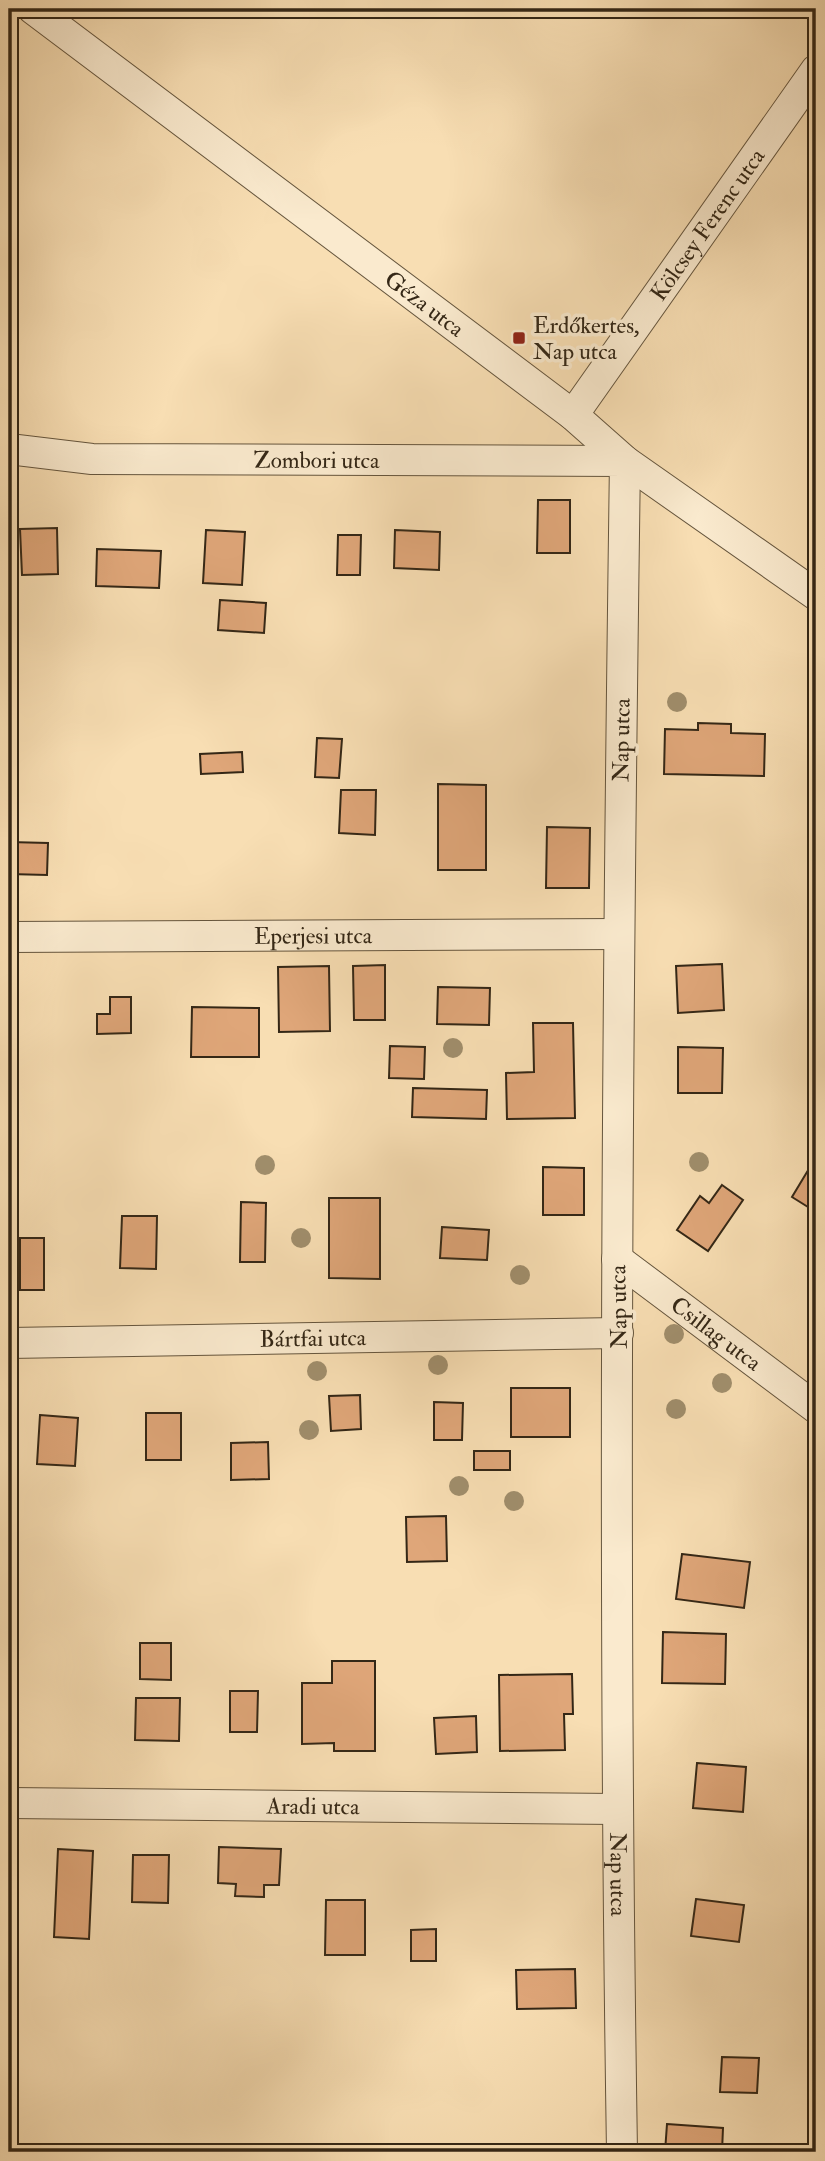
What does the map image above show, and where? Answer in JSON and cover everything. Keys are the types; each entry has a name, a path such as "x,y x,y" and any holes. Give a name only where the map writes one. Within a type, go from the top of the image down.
{"street":[{"name":"Géza utca","path":"33,9 573,415 625,461 816,595"},
{"name":"Kölcsey Ferenc utca","path":"573,415 816,71"},
{"name":"Zombori utca","path":"9,449 92,459 625,461"},
{"name":"Nap utca","path":"622,2152 617,1809 617,1259 618,934 625,461"},
{"name":"Eperjesi utca","path":"9,937 618,934"},
{"name":"Csillag utca","path":"617,1259 816,1408"},
{"name":"Bártfai utca","path":"9,1343 618,1334"},
{"name":"Aradi utca","path":"9,1803 617,1809"}],"building":[{"path":"538,500 570,500 570,553 537,553"},
{"path":"57,528 58,574 22,575 20,529"},
{"path":"206,530 245,532 242,585 203,583"},
{"path":"395,530 440,532 439,570 394,568"},
{"path":"338,535 361,535 360,575 337,575"},
{"path":"97,549 161,551 159,588 96,586"},
{"path":"220,600 266,603 264,633 218,630"},
{"path":"698,723 731,724 731,733 765,734 764,776 664,774 665,729 698,730"},
{"path":"317,738 342,739 339,778 315,777"},
{"path":"242,752 243,772 201,774 200,754"},
{"path":"438,784 486,785 486,870 438,870"},
{"path":"341,790 376,790 375,835 339,833"},
{"path":"547,827 590,828 589,888 546,888"},
{"path":"9,842 48,843 47,875 9,874"},
{"path":"722,964 724,1010 678,1013 676,966"},
{"path":"385,965 385,1020 354,1020 353,966"},
{"path":"329,966 330,1031 279,1032 278,967"},
{"path":"438,987 490,988 489,1025 437,1024"},
{"path":"110,997 131,997 131,1033 97,1034 97,1014 110,1014"},
{"path":"9,1003 15,1003 12,1050 9,1050"},
{"path":"192,1007 259,1008 259,1057 191,1057"},
{"path":"533,1023 573,1023 575,1118 507,1119 506,1073 534,1072"},
{"path":"390,1046 425,1047 424,1079 389,1078"},
{"path":"678,1047 723,1048 722,1093 678,1093"},
{"path":"413,1088 487,1090 486,1119 412,1117"},
{"path":"816,1157 816,1212 792,1197"},
{"path":"543,1167 584,1168 584,1215 543,1215"},
{"path":"722,1185 743,1200 708,1251 677,1230 700,1196 709,1203"},
{"path":"329,1198 380,1198 380,1279 329,1278"},
{"path":"241,1202 266,1203 265,1262 240,1262"},
{"path":"122,1216 157,1216 156,1269 120,1268"},
{"path":"442,1227 489,1230 487,1260 440,1258"},
{"path":"20,1238 44,1238 44,1290 20,1290"},
{"path":"511,1388 570,1388 570,1437 511,1437"},
{"path":"360,1395 361,1429 331,1431 329,1396"},
{"path":"434,1402 463,1403 462,1440 434,1440"},
{"path":"146,1413 181,1413 181,1460 146,1460"},
{"path":"40,1415 78,1418 75,1466 37,1464"},
{"path":"268,1442 269,1479 231,1480 231,1443"},
{"path":"474,1451 510,1451 510,1470 474,1470"},
{"path":"446,1516 447,1561 407,1562 406,1517"},
{"path":"682,1554 750,1562 744,1608 676,1599"},
{"path":"663,1632 726,1634 725,1684 662,1683"},
{"path":"140,1643 171,1643 171,1680 140,1679"},
{"path":"332,1661 375,1661 375,1751 334,1751 334,1743 302,1744 302,1683 332,1683"},
{"path":"572,1674 573,1714 564,1714 565,1750 500,1751 499,1675"},
{"path":"230,1691 258,1691 257,1732 230,1732"},
{"path":"136,1698 180,1698 179,1741 135,1740"},
{"path":"476,1716 477,1752 436,1754 434,1718"},
{"path":"697,1763 746,1767 743,1812 693,1808"},
{"path":"219,1847 281,1849 279,1885 264,1885 264,1897 235,1896 236,1884 218,1883"},
{"path":"58,1849 93,1851 89,1939 54,1937"},
{"path":"133,1855 169,1855 168,1903 132,1902"},
{"path":"696,1899 744,1905 739,1942 691,1936"},
{"path":"326,1900 365,1900 365,1955 325,1955"},
{"path":"436,1929 436,1961 411,1961 411,1930"},
{"path":"575,1969 576,2008 517,2009 516,1970"},
{"path":"722,2057 759,2058 757,2093 720,2092"},
{"path":"667,2124 723,2128 722,2152 665,2152"}],"place":[{"name":"Erdőkertes, Nap utca","path":"519,338"}]}
